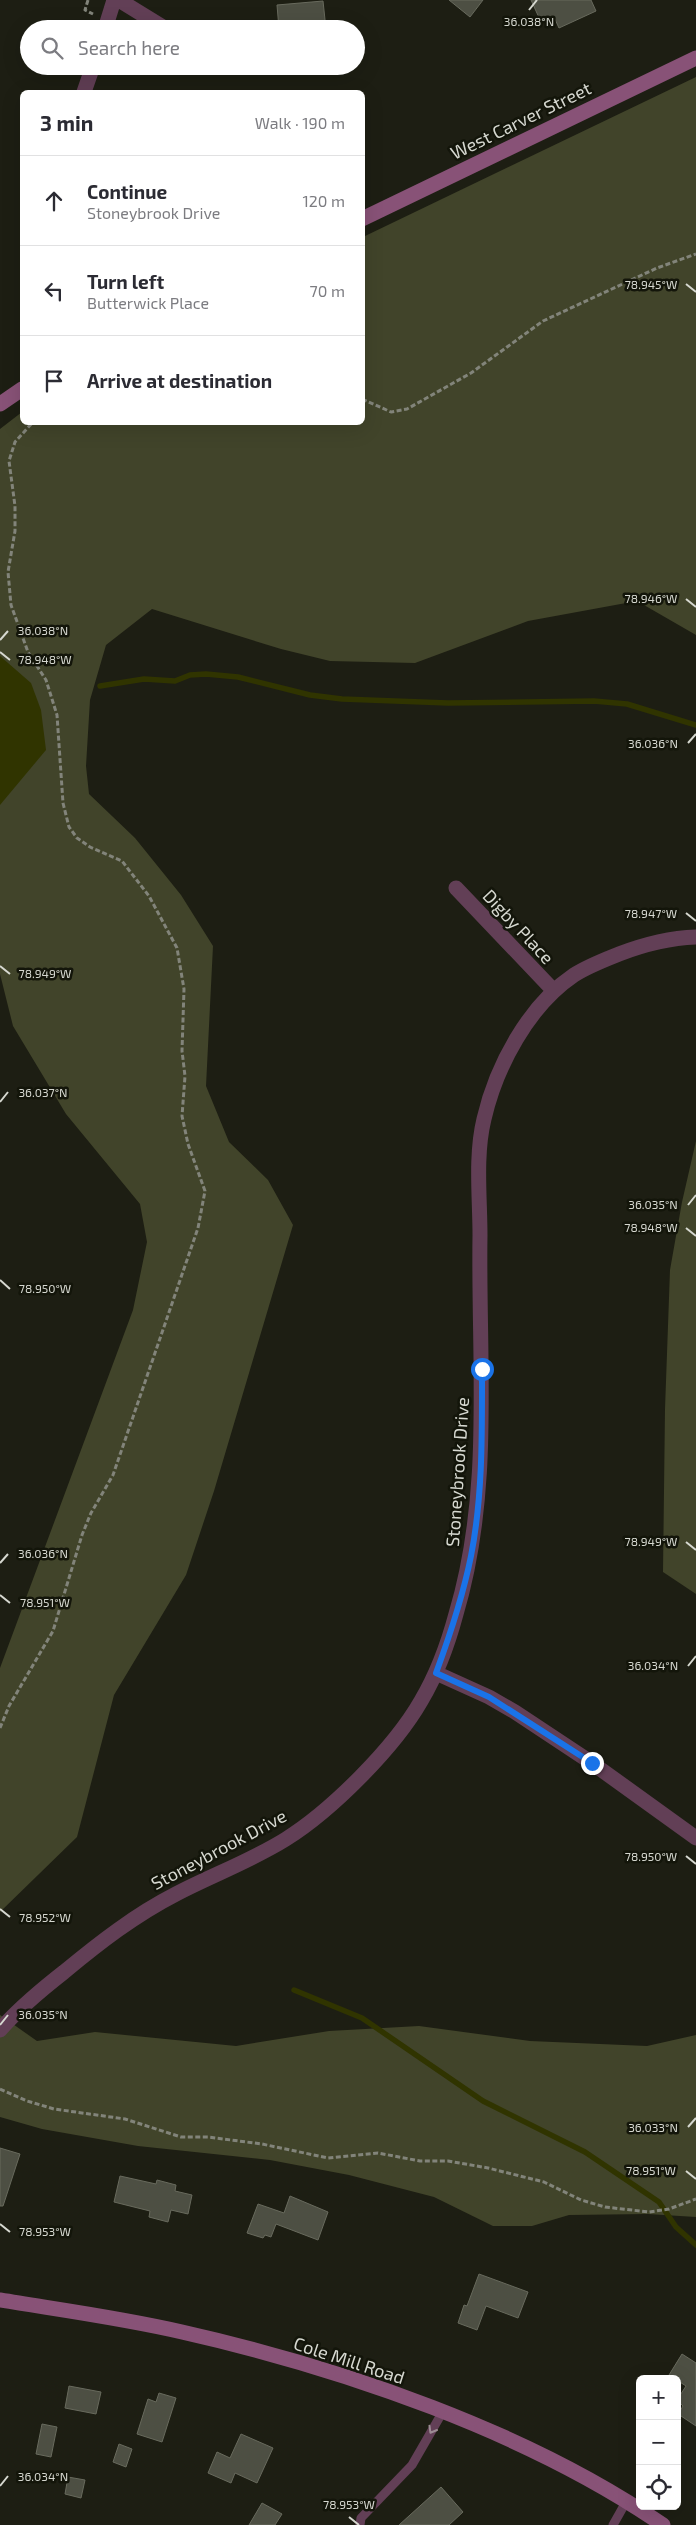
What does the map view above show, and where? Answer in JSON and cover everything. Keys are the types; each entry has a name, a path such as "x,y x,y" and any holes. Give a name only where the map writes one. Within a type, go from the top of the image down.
{"street":[{"path":"108,20 114,0"},
{"path":"120,0 152,20"},
{"name":"West Carver Street","path":"365,218 696,58"},
{"path":"85,90 90,75"},
{"path":"0,404 20,390"},
{"name":"Digby Place","path":"456,888 554,991"},
{"name":"Stoneybrook Drive","path":"0,2030 22,2006 126,1923 175,1894 257,1856 311,1822 353,1782 399,1732 420,1704 436,1673 456,1615 471,1556 478,1500 482,1416 479,1278 483,1124 489,1098 508,1056 529,1021 554,991 574,975 648,943 670,938 696,937"},
{"path":"436,1673 489,1697 515,1712 592,1763 696,1838"},
{"name":"Cole Mill Road","path":"0,2300 136,2322 234,2344 367,2385 442,2413 563,2467 664,2525"}],"lane":[{"path":"360,2525 361,2518 412,2465 442,2413"},
{"path":"612,2525 626,2502"}],"path":[{"path":"365,400 391,412 407,409 471,373 543,320 657,268 696,254"},
{"path":"0,1728 9,1706 53,1631 82,1536 91,1513 113,1475 198,1228 205,1191 188,1144 182,1116 185,1076 182,1050 184,989 177,948 149,896 122,860 90,847 77,838 69,827 63,803 56,715 46,680 28,652 12,605 8,572 15,531 15,506 9,461 15,442 31,425"},
{"path":"0,2089 27,2101 54,2109 124,2119 182,2137 208,2137 262,2144 328,2158 378,2153 420,2161 448,2161 488,2168 544,2182 581,2200 605,2207 649,2212 669,2209 696,2199"}],"shaded area":[{"path":"696,77 696,635 637,601 528,621 415,663 330,661 281,649 152,609 106,645 90,700 86,766 89,794 135,838 181,895 213,946 206,1086 229,1142 268,1180 293,1225 214,1491 186,1575 114,1695 77,1837 0,1912 0,1668 133,1310 147,1242 140,1204 66,1114 13,1026 0,974 0,429 20,414 20,425 365,425 365,236"},
{"path":"0,656 31,683 41,710 46,750 0,805"},
{"path":"696,1141 696,1594 663,1572 665,1409 670,1270 682,1202"},
{"path":"0,2015 37,2041 95,2032 236,2046 329,2031 419,2026 530,2041 647,2046 696,2035 696,2217 648,2214 569,2215 532,2226 493,2226 434,2197 349,2175 270,2160 138,2146 42,2129 0,2117"}],"building":[{"path":"449,0 483,0 470,17"},
{"path":"531,0 591,0 596,11 559,28 554,17 541,22"},
{"path":"323,1 325,20 278,20 277,5"},
{"path":"0,2148 20,2154 3,2206 0,2206"},
{"path":"120,2176 156,2184 157,2180 176,2185 175,2191 192,2195 188,2214 171,2210 168,2222 149,2217 150,2211 114,2202"},
{"path":"290,2196 328,2212 318,2240 276,2224 271,2237 265,2235 263,2238 247,2233 258,2204 284,2213"},
{"path":"479,2274 528,2292 518,2318 486,2306 477,2330 458,2323 464,2305 467,2306"},
{"path":"682,2354 696,2363 696,2426 681,2416 683,2406 681,2404 681,2394 686,2386 681,2383 681,2375 669,2375"},
{"path":"69,2386 101,2392 96,2414 65,2408"},
{"path":"159,2393 176,2398 162,2442 137,2434 148,2399 156,2402"},
{"path":"42,2424 57,2427 51,2457 36,2454"},
{"path":"241,2434 273,2448 257,2483 235,2473 231,2483 208,2473 217,2452 230,2458"},
{"path":"119,2444 132,2449 126,2467 113,2462"},
{"path":"68,2477 85,2480 81,2498 65,2494"},
{"path":"441,2487 463,2512 449,2525 399,2525"},
{"path":"262,2503 282,2514 275,2525 249,2525"}],"waterway":[{"path":"100,686 144,679 175,681 190,675 206,674 238,677 310,695 342,699 448,703 594,701 627,704 696,725"},
{"path":"294,1990 362,2018 483,2101 585,2152 659,2202 676,2227 696,2245"}],"route":[{"path":"482,1369 481,1464 471,1556 456,1615 436,1673 489,1697 592,1763"}]}
